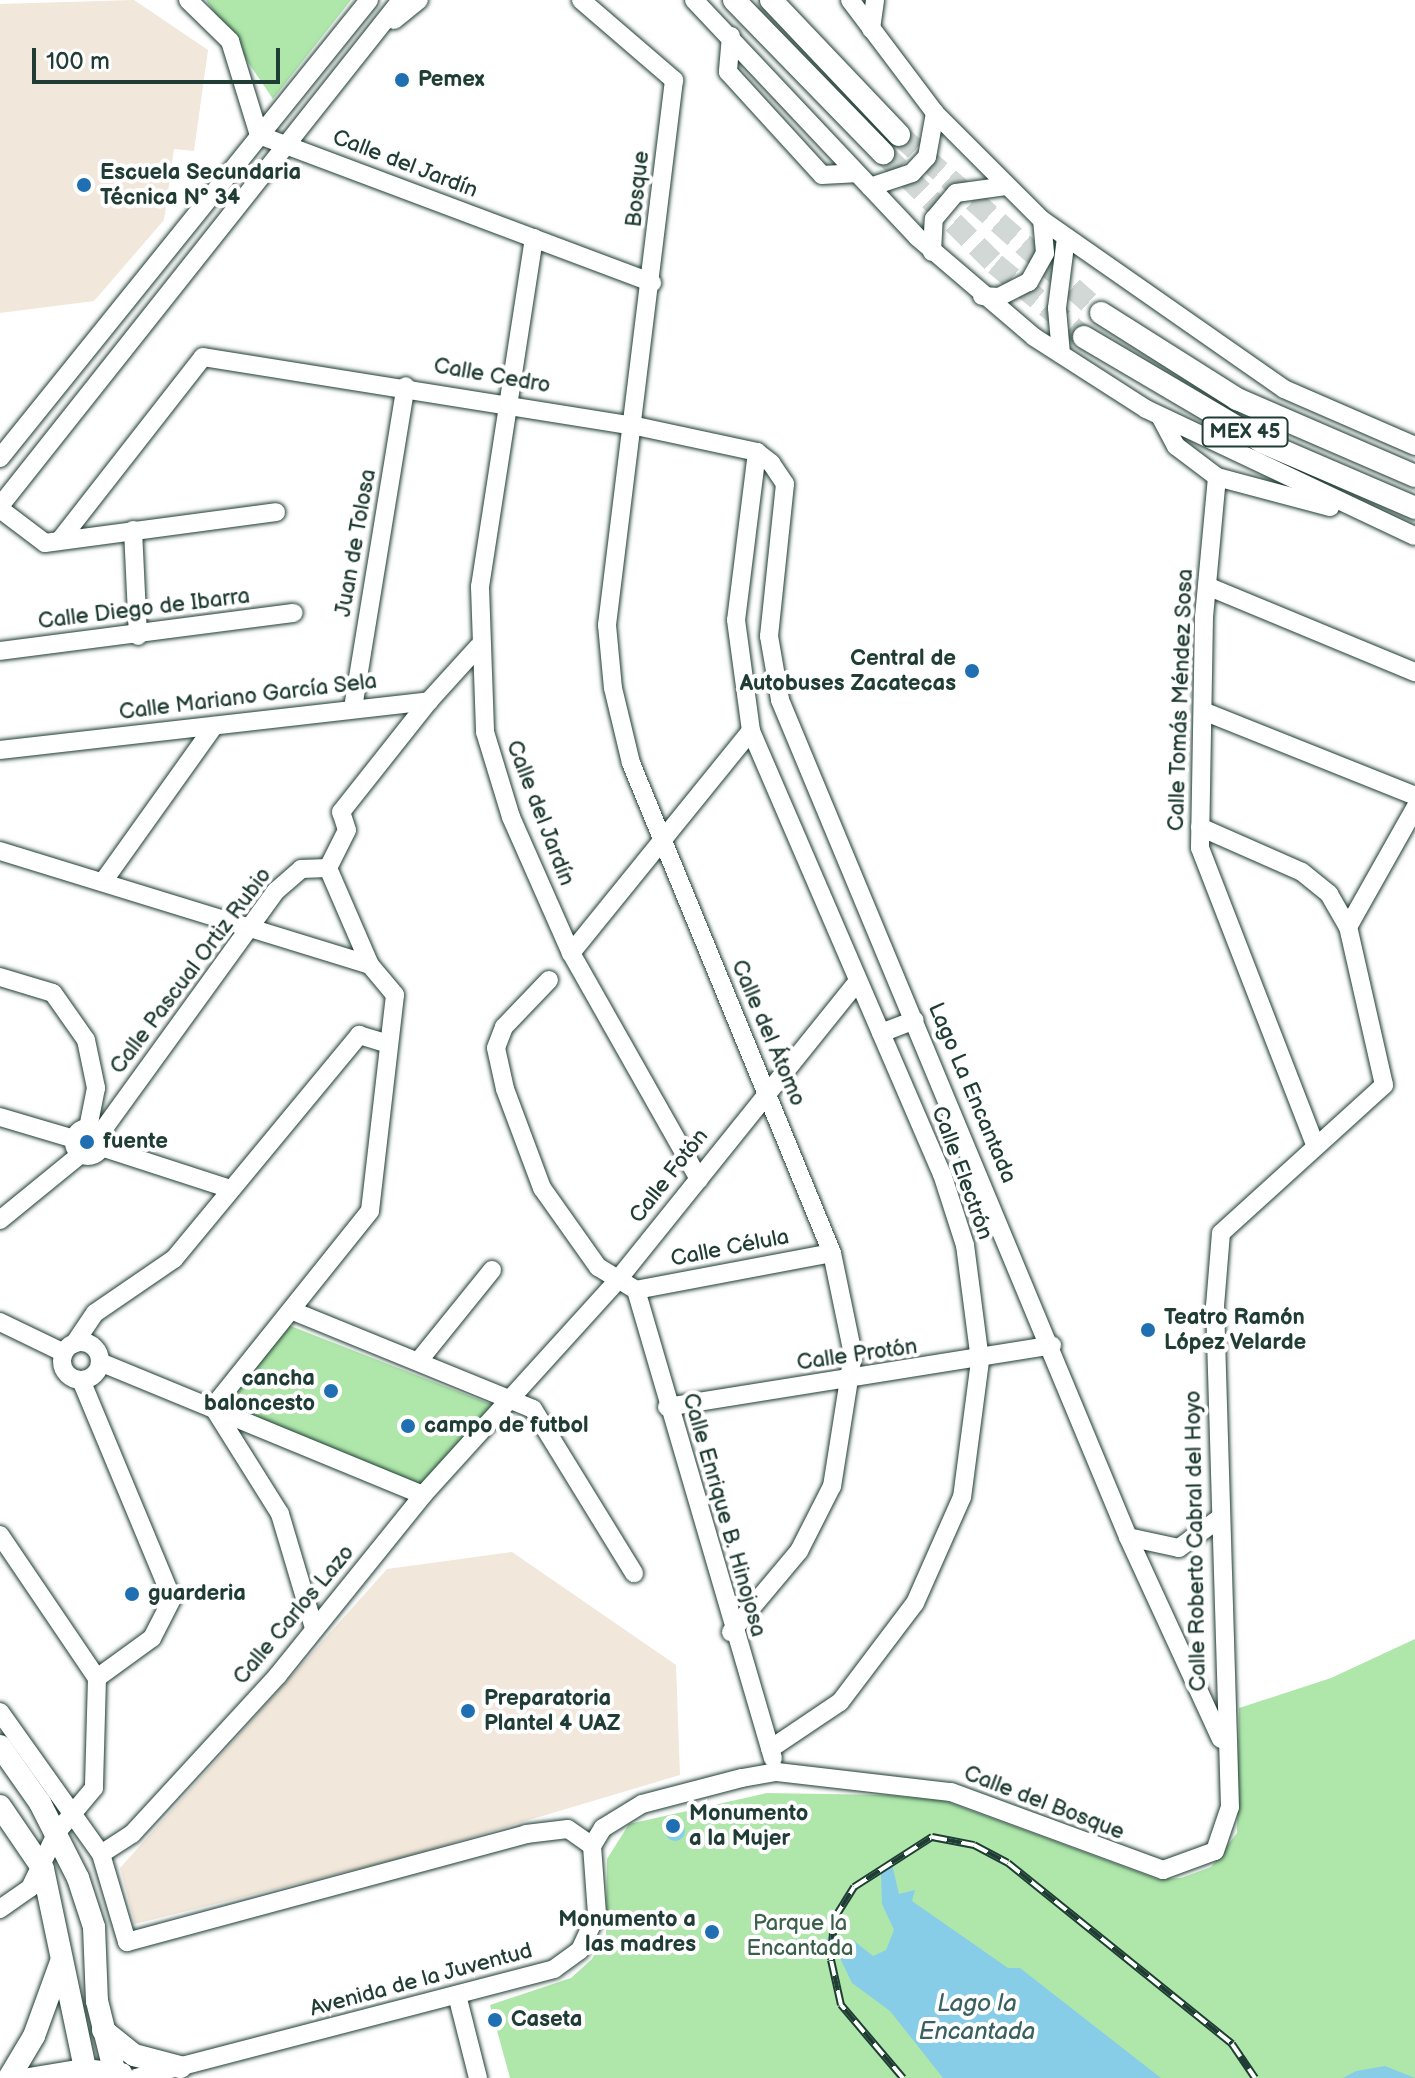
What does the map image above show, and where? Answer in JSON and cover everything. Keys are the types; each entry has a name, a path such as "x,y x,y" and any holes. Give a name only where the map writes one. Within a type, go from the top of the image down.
{"main road":[{"path":"734,0 883,153"},
{"path":"771,0 899,135"},
{"name":"MEX 45","path":"1101,313 1237,399 1415,476"},
{"name":"MEX 45","path":"1084,337 1262,442 1415,508"},
{"path":"0,1746 57,1832 94,1927 103,2030 115,2074"},
{"path":"0,1806 43,1869 86,2073"},
{"path":"9,2078 34,2036 62,1957"},
{"path":"103,2030 157,2074"}],"street":[{"path":"188,0 230,41 259,135"},
{"path":"0,458 369,0"},
{"path":"276,512 45,543 0,507 401,0"},
{"path":"373,37 419,0"},
{"name":"Bosque","path":"581,0 674,80 636,426"},
{"path":"694,0 731,36 855,173 932,252 982,296 1061,354 1160,416 1415,536"},
{"path":"850,0 935,113 1042,220 1284,389 1415,446"},
{"path":"871,29 875,0"},
{"path":"731,36 728,72 811,164 822,175 855,173"},
{"path":"870,187 912,173 927,157 935,113"},
{"name":"Calle del Jardín","path":"259,135 652,283"},
{"path":"932,252 934,219 956,193 1006,186"},
{"path":"982,296 999,297 1029,282 1045,253 1042,220"},
{"name":"Calle del Jardín","path":"534,238 511,404 480,587 478,647 485,732 511,817 571,953 699,1179"},
{"path":"1061,354 1057,308 1066,238"},
{"name":"Calle Cedro","path":"60,540 203,357 511,404 757,452"},
{"name":"Juan de Tolosa","path":"353,708 406,386"},
{"path":"1160,416 1176,446 1217,477 1360,512"},
{"name":"Calle del Átomo","path":"636,426 607,652 631,763 832,1253 854,1378 838,1464 813,1528 731,1632"},
{"name":"Calle Electrón","path":"757,452 736,620 751,731 881,1033 965,1245 980,1361 962,1497 915,1603 840,1702 770,1749"},
{"name":"Lago La Encantada","path":"757,452 785,484 769,636 780,700 1052,1345 1128,1537 1224,1745"},
{"name":"Calle Tomás Méndez Sosa","path":"1217,477 1207,586 1200,848 1315,1144"},
{"path":"133,530 138,636"},
{"path":"1207,586 1415,672"},
{"name":"Calle Diego de Ibarra","path":"0,651 138,636 294,613"},
{"path":"213,1407 293,1311 370,1211 381,1152 386,1043 395,995 370,965 328,868 347,830 341,812 429,701 478,647"},
{"name":"Calle Mariano García Sela","path":"0,750 429,701"},
{"path":"1203,711 1415,796"},
{"path":"105,879 214,726"},
{"path":"571,953 751,731"},
{"path":"1348,927 1415,808"},
{"path":"1200,827 1302,872 1329,894 1348,927"},
{"path":"0,851 105,879 370,965"},
{"name":"Calle Pascual Ortiz Rubio","path":"0,1220 89,1140 254,928 276,891 301,869 328,868"},
{"name":"Calle Roberto Cabral del Hoyo","path":"1224,1745 1215,1306 1221,1233 1315,1144 1384,1085 1348,927"},
{"path":"0,977 53,993 73,1017 96,1088 89,1140"},
{"path":"549,980 504,1027 496,1048 542,1188 616,1282 636,1290"},
{"name":"Calle Fotón","path":"515,1399 616,1282 767,1090 858,981"},
{"path":"881,1033 915,1020"},
{"path":"97,1678 152,1638 172,1599 81,1380 65,1371 69,1349 95,1313 174,1259 359,1035 386,1043"},
{"path":"0,1117 89,1140 230,1189"},
{"name":"Calle Célula","path":"636,1290 832,1253"},
{"path":"421,1358 492,1270"},
{"name":"Calle Enrique B. Hinojosa","path":"636,1290 731,1632 777,1772"},
{"path":"293,1311 421,1358 515,1399 567,1454 634,1573"},
{"path":"0,1322 69,1349 92,1346 100,1362 423,1495"},
{"name":"Calle Protón","path":"667,1407 980,1361 1052,1345"},
{"path":"81,1380 100,1362"},
{"name":"Calle Carlos Lazo","path":"101,1854 132,1834 314,1628 423,1495 515,1399"},
{"path":"213,1407 280,1514 314,1628"},
{"path":"1128,1537 1179,1548 1220,1518"},
{"path":"0,1535 97,1678 94,1788 57,1832 43,1869 0,1909"},
{"path":"0,1712 74,1810 101,1854 127,1942 526,1834 568,1829 592,1846"},
{"name":"Calle del Bosque","path":"592,1846 611,1820 642,1804 777,1772 951,1792 1169,1870 1205,1859 1223,1837 1230,1807 1224,1745"},
{"name":"Avenida de la Juventud","path":"157,2074 554,1969 580,1950 598,1910 592,1846"},
{"path":"457,1995 478,2078"},
{"path":"24,2078 86,2073 157,2074"}],"shaded area":[{"name":"Escuela Secundaria Técnica Nº 34","path":"134,0 208,50 194,151 174,149 164,220 94,301 0,313 0,4"},
{"name":"Preparatoria Plantel 4 UAZ","path":"512,1552 676,1665 680,1775 402,1858 135,1924 120,1868 387,1569"}],"green space":[{"path":"206,0 351,0 273,99"},
{"path":"283,1323 493,1405 421,1488 214,1403"},
{"name":"Parque la Encantada","path":"1415,1639 1415,2078 510,2078 490,2005 571,1978 592,1959 606,1935 607,1859 629,1824 767,1793 886,1795 945,1801 1157,1879 1181,1878 1211,1867 1237,1833 1239,1708 1331,1678"}],"water":[{"path":"671,1821 679,1821 685,1831 679,1841 671,1841 665,1835 665,1827"},
{"name":"Lago la Encantada","path":"892,1864 899,1894 915,1890 912,1901 1008,1968 1020,1968 1161,2078 943,2078 890,2011 852,1983 838,1954 825,1948 828,1936 835,1943 853,1940 873,1956 886,1950 894,1930 882,1904 881,1874"},
{"path":"1385,2066 1415,2078 1343,2078 1356,2071"}],"tunnel":[{"path":"899,135 1101,313"},
{"path":"883,153 995,264 1084,337"}],"railway":[{"path":"903,2078 841,2005 831,1960 834,1919 854,1887 932,1837 974,1845 1008,1863 1232,2044 1255,2078"}],"place":[{"name":"Pemex","path":"402,80"},
{"name":"Escuela Secundaria Técnica Nº 34","path":"84,185"},
{"name":"Central de Autobuses Zacatecas","path":"972,671"},
{"name":"fuente","path":"87,1142"},
{"name":"Teatro Ramón López Velarde","path":"1148,1330"},
{"name":"cancha baloncesto","path":"331,1391"},
{"name":"campo de futbol","path":"408,1426"},
{"name":"guarderia","path":"132,1594"},
{"name":"Preparatoria Plantel 4 UAZ","path":"468,1711"},
{"name":"Monumento a la Mujer","path":"673,1826"},
{"name":"Monumento a las madres","path":"712,1932"},
{"name":"Caseta","path":"495,2020"}]}
